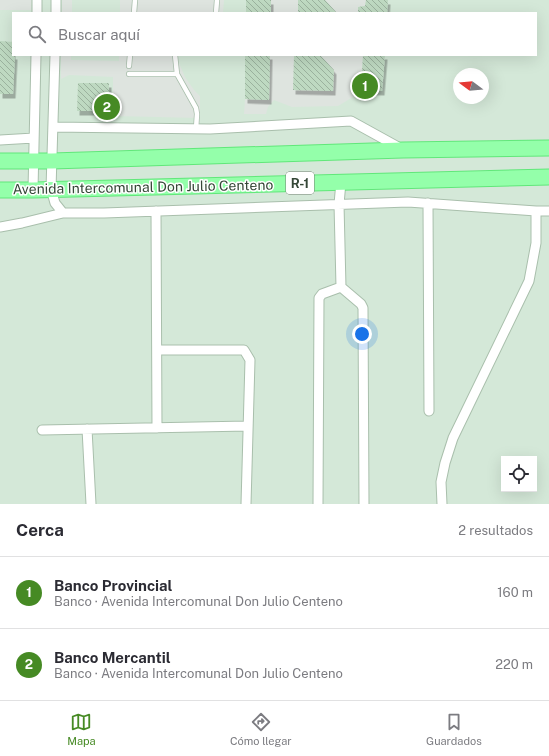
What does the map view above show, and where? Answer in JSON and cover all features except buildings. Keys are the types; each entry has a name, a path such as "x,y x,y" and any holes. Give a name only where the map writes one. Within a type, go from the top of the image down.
{"main road":[{"name":"Avenida Intercomunal Don Julio Centeno","path":"0,161 52,161 403,150 549,148"},
{"name":"Avenida Intercomunal Don Julio Centeno","path":"0,190 549,177"}],"street":[{"path":"37,0 37,12"},
{"path":"56,0 56,12"},
{"path":"33,190 36,56"},
{"path":"54,56 51,189 55,203 63,213"},
{"name":"Avenida Intercomunal Don Julio Centeno","path":"53,127 210,129 351,122 403,150"},
{"path":"0,140 34,138"},
{"path":"340,182 339,204 341,287 361,304 363,308 364,504"},
{"name":"Avenida Intercomunal Don Julio Centeno","path":"0,227 63,213 104,213 339,204 408,202 549,211"},
{"path":"428,203 429,410"},
{"path":"156,211 157,428"},
{"path":"442,504 441,482 453,438 529,281 536,243 536,211"},
{"path":"318,504 319,298 322,294 341,287"},
{"path":"156,350 244,350 250,360 246,504"},
{"path":"42,430 248,426"},
{"path":"87,429 91,504"}],"lane":[{"path":"134,12 135,0"},
{"path":"216,12 217,0"},
{"path":"129,66 130,56"},
{"path":"174,56 177,74 196,108 196,129"},
{"path":"128,74 177,74"}],"shaded area":[{"path":"0,0 549,0 549,504 0,504"},
{"path":"0,0 32,0 31,10 0,10"},
{"path":"62,0 72,0 72,12 62,12"},
{"path":"120,0 224,0 223,12 120,12"},
{"path":"271,0 366,0 365,6 358,7 358,12 271,12"},
{"path":"61,56 71,56 71,60 119,61 119,56 177,56 185,77 200,96 200,118 113,116 113,77 69,75 61,79"},
{"path":"270,56 363,56 361,90 358,94 338,106 292,107 274,100 268,107 266,114 244,114 245,99 269,100"}],"place":[{"name":"Banco Provincial","path":"365,86"},
{"name":"Banco Mercantil","path":"107,107"}]}
